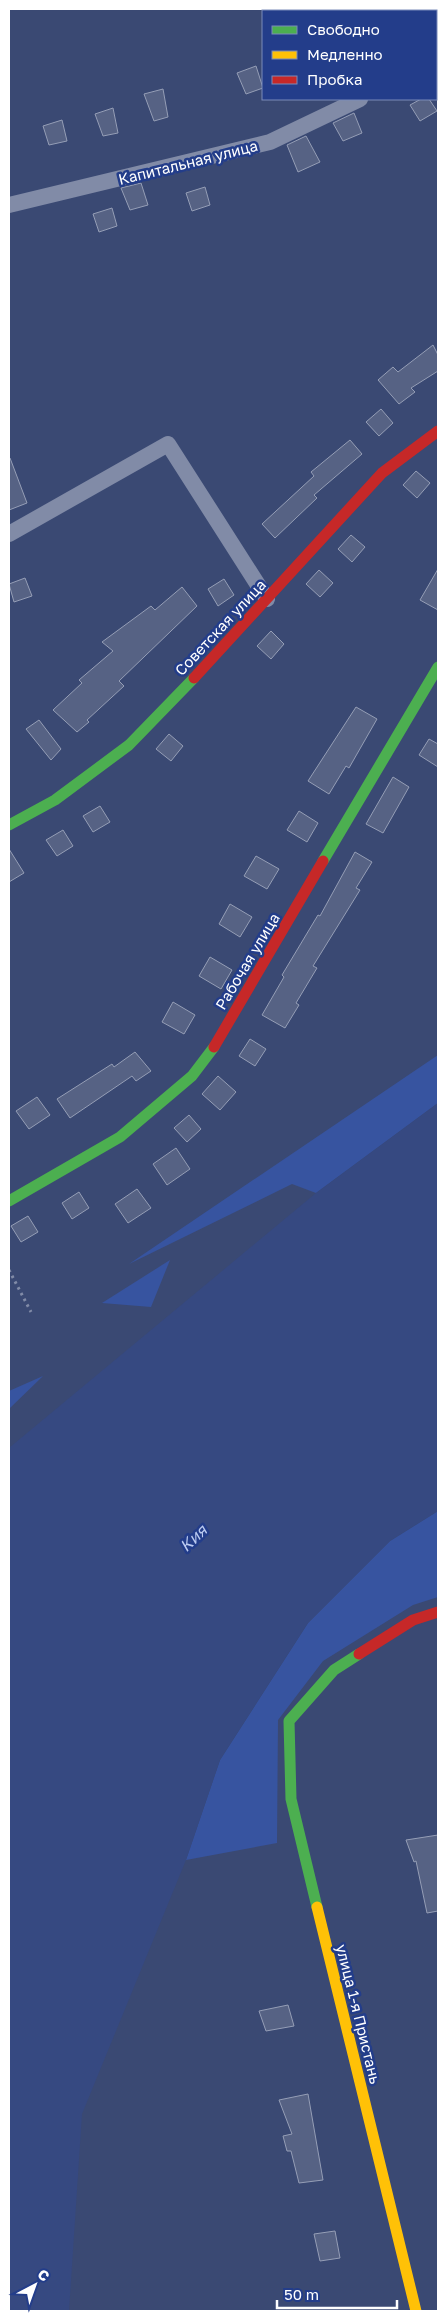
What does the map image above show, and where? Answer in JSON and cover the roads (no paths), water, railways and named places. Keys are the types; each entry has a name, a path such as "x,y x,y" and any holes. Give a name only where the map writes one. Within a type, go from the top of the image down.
{"street":[{"name":"Капитальная улица","path":"9,205 270,142 358,100"},
{"name":"Советская улица","path":"9,826 55,800 129,745 267,599 382,473 438,431"},
{"path":"9,534 168,444 267,599"},
{"name":"Рабочая улица","path":"9,1201 120,1137 192,1076 214,1046 438,667"},
{"name":"улица 1-я Пристань","path":"416,2311 291,1799 290,1721 334,1670 413,1620 438,1612"}],"water":[{"name":"Кия","path":"438,1103 438,1511 390,1541 308,1623 220,1760 186,1860 82,2114 69,2311 9,2311 9,1448 316,1193"}]}
